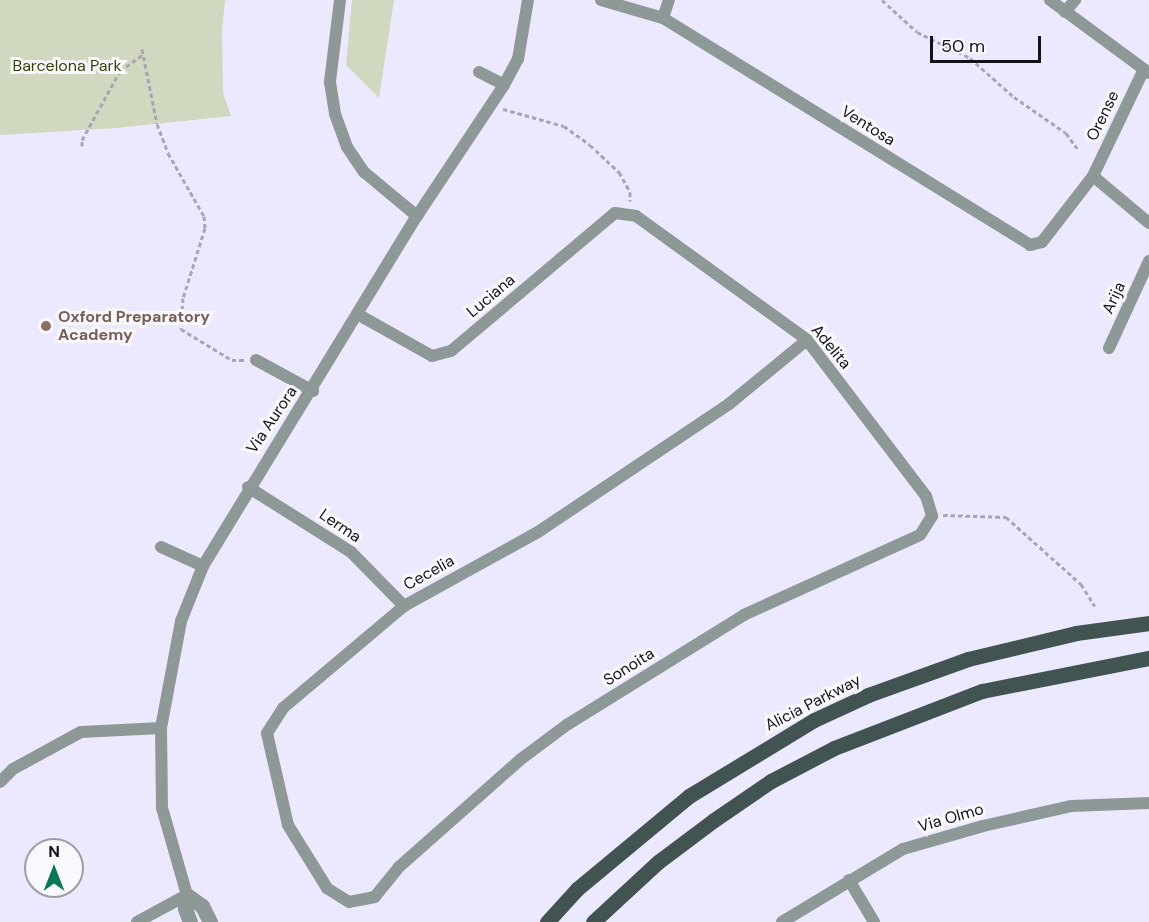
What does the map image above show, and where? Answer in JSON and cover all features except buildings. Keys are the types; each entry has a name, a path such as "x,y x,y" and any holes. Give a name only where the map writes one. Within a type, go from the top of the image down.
{"main road":[{"name":"Alicia Parkway","path":"547,922 577,889 689,796 814,720 868,695 968,659 1076,633 1149,623"},
{"path":"593,922 658,862 714,820 771,781 834,748 982,691 1149,658"}],"street":[{"path":"340,0 330,82 334,114 347,147 364,172 417,216"},
{"name":"Via Aurora","path":"190,922 185,908 187,895 162,808 161,728 181,621 203,566 248,487 313,391 417,216 504,85 518,59 528,0"},
{"name":"Ventosa","path":"601,0 663,18 1030,245 1042,242 1093,176"},
{"path":"663,18 669,0"},
{"path":"1050,0 1146,72"},
{"path":"1065,12 1075,0"},
{"path":"479,72 504,85"},
{"name":"Orense","path":"1093,176 1146,72"},
{"path":"1093,176 1149,223"},
{"name":"Luciana","path":"359,315 432,356 451,351 615,213 636,216"},
{"name":"Adelita","path":"636,216 807,340 926,496 932,516"},
{"name":"Arija","path":"1109,348 1149,261"},
{"name":"Cecelia","path":"375,897 349,902 327,888 288,825 267,733 283,708 404,606 538,532 729,404 807,340"},
{"path":"256,360 313,391"},
{"name":"Lerma","path":"248,487 351,552 404,606"},
{"name":"Sonoita","path":"375,897 399,867 521,759 568,724 744,615 920,535 932,516"},
{"path":"161,547 203,566"},
{"path":"0,782 13,769 81,732 161,728"},
{"name":"Via Olmo","path":"782,922 903,849 983,826 1071,806 1149,803"},
{"path":"849,880 874,922"},
{"path":"137,922 187,895"},
{"name":"Via Aurora","path":"187,895 202,906 210,922"}],"path":[{"path":"882,0 917,32 970,58 1014,97 1066,133 1077,148"},
{"path":"142,49 157,124 168,153 204,216 205,228 183,298 181,329 232,360 256,360"},
{"path":"82,146 82,140 120,71 143,54"},
{"path":"506,111 564,126 619,172 630,192"},
{"path":"932,516 1005,517 1081,584 1095,606"}],"green space":[{"name":"Barcelona Park","path":"0,0 225,0 222,31 223,93 231,116 116,128 0,135"},
{"path":"352,0 394,0 379,98 346,65"}],"place":[{"name":"Oxford Preparatory Academy","path":"46,326"}]}
